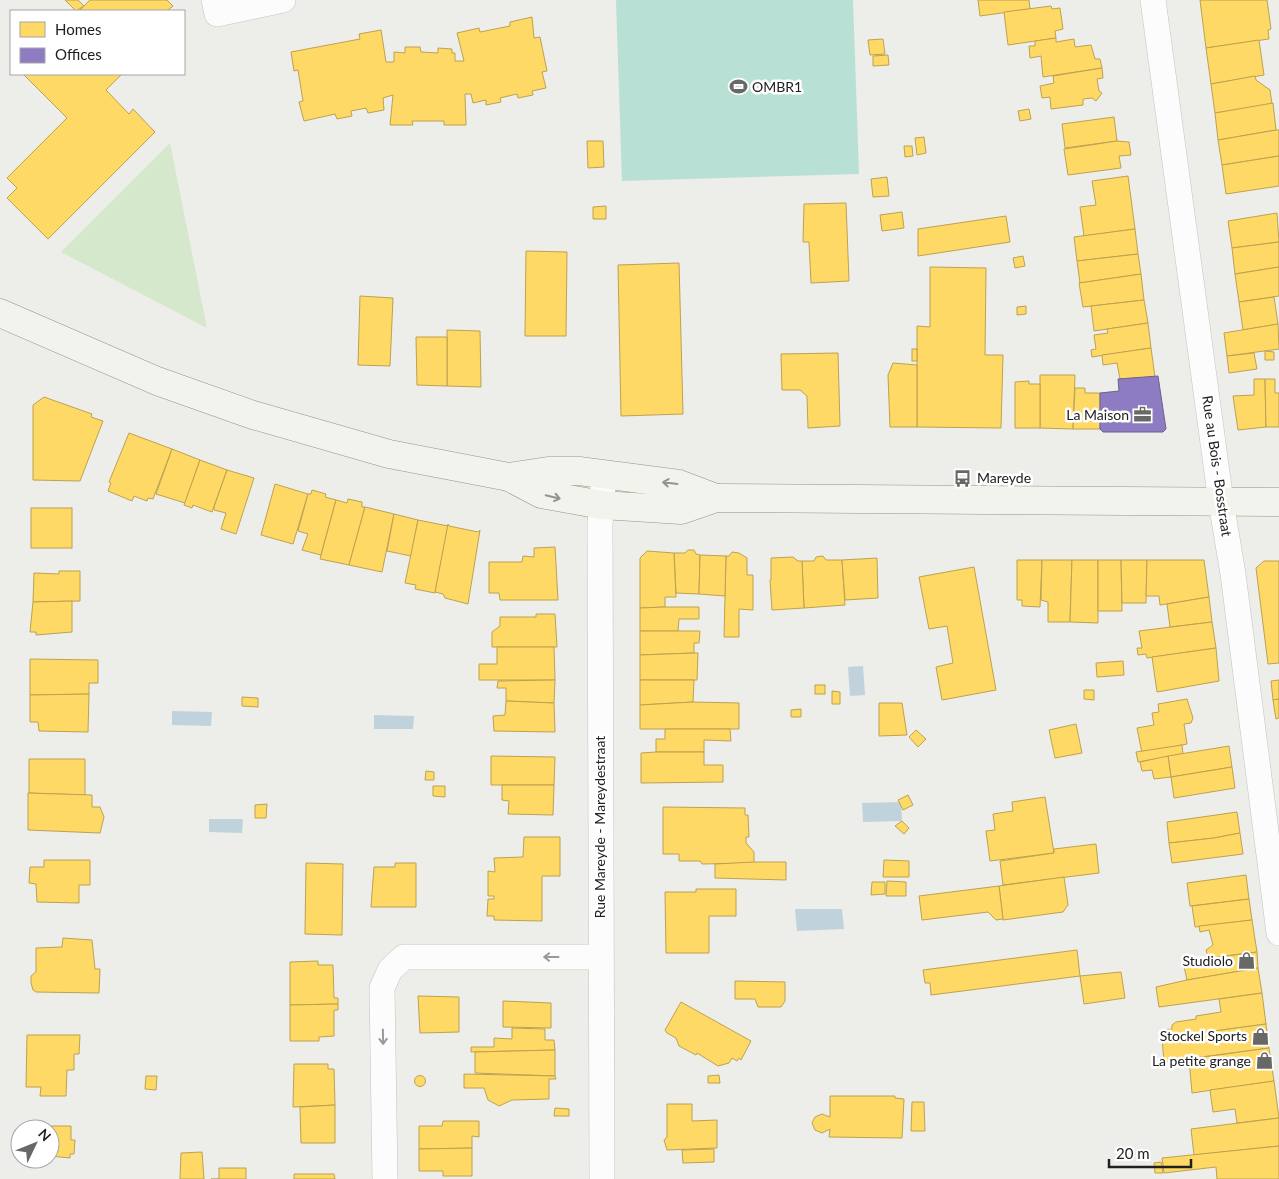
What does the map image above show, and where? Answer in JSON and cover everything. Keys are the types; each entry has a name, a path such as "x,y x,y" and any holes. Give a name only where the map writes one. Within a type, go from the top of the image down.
{"street":[{"path":"214,0 218,14 283,0"},
{"name":"Rue au Bois - Bosstraat","path":"1152,0 1221,502 1233,574 1279,933"},
{"path":"2,319 156,381 253,415 388,454 509,477 541,494 602,505 681,510 716,498 1279,502"},
{"path":"509,477 548,471 579,471 679,484 716,498"},
{"name":"Rue Mareyde - Mareydestraat","path":"602,1179 600,957 602,505 604,475"},
{"path":"385,1179 382,988 390,970 404,957 600,957"}],"green space":[{"name":"OMBR1","path":"616,0 853,0 859,174 622,181"},
{"path":"170,143 207,328 61,252"}],"water":[{"path":"863,666 865,695 850,696 848,667"},
{"path":"172,711 212,712 211,726 172,725"},
{"path":"374,715 414,716 413,729 374,729"},
{"path":"901,802 902,821 863,822 862,803"},
{"path":"209,819 243,819 242,833 209,832"},
{"path":"795,909 842,909 844,929 797,931"}],"building: Homes":[{"path":"65,0 78,0 84,6 75,10"},
{"path":"90,0 167,0 173,6 168,10 80,10"},
{"path":"978,0 1029,0 1030,9 980,16"},
{"path":"1200,0 1267,0 1271,29 1268,30 1269,39 1206,48"},
{"path":"1051,6 1052,9 1060,8 1063,29 1055,31 1056,38 1008,45 1004,12"},
{"path":"532,17 534,38 540,37 547,71 542,72 546,88 532,91 533,95 518,98 517,94 500,98 501,102 486,105 486,100 473,103 471,94 465,94 466,125 444,125 444,121 412,121 413,125 390,125 393,95 383,98 384,110 368,113 366,108 351,111 352,116 337,119 335,114 304,121 299,102 303,101 298,70 294,71 291,52 360,39 359,34 381,30 386,62 394,62 394,52 405,53 405,47 420,47 421,52 438,53 438,48 452,49 452,53 455,53 455,61 464,61 457,33 479,28 480,32 510,26 510,22"},
{"path":"1056,38 1056,42 1074,39 1075,47 1091,45 1095,59 1100,59 1102,68 1043,77 1041,56 1030,58 1029,46 1035,46 1035,41"},
{"path":"883,39 885,54 870,55 868,40"},
{"path":"1259,40 1264,75 1211,84 1206,48"},
{"path":"888,55 889,65 873,66 873,56"},
{"path":"1102,68 1103,78 1097,79 1099,91 1102,93 1096,101 1092,98 1083,99 1083,105 1051,109 1050,97 1042,98 1040,86 1054,83 1053,76"},
{"path":"24,75 121,75 106,90 129,114 133,109 155,132 48,239 7,198 17,188 7,178 67,118"},
{"path":"1255,76 1256,80 1270,90 1272,104 1215,113 1211,84"},
{"path":"1273,103 1276,130 1218,140 1215,113"},
{"path":"1029,109 1031,119 1020,121 1018,111"},
{"path":"1114,117 1117,141 1065,148 1062,124"},
{"path":"1279,130 1279,156 1222,165 1218,140"},
{"path":"924,137 926,153 917,155 915,138"},
{"path":"587,141 603,141 604,167 588,168"},
{"path":"1117,141 1129,142 1131,155 1119,156 1121,168 1068,175 1064,149"},
{"path":"904,146 912,146 913,156 905,157"},
{"path":"1279,156 1279,186 1226,194 1222,165"},
{"path":"1128,176 1135,229 1084,236 1080,207 1096,205 1092,181"},
{"path":"887,177 889,196 873,197 871,179"},
{"path":"846,203 849,281 811,283 809,242 803,242 804,204"},
{"path":"606,206 606,219 593,219 593,207"},
{"path":"902,212 904,228 882,231 880,215"},
{"path":"1277,213 1279,242 1232,248 1228,221"},
{"path":"1006,216 1010,242 918,256 918,229"},
{"path":"1135,229 1138,254 1077,261 1074,237"},
{"path":"1279,242 1279,267 1235,274 1232,248"},
{"path":"526,251 567,252 566,336 525,336"},
{"path":"1138,254 1141,274 1080,283 1077,261"},
{"path":"1023,256 1025,266 1015,268 1013,258"},
{"path":"679,263 683,414 621,416 618,265"},
{"path":"930,267 986,268 985,355 1003,355 1001,428 917,427 917,326 930,327"},
{"path":"1279,267 1279,296 1239,302 1235,274"},
{"path":"1141,274 1144,300 1083,307 1079,283"},
{"path":"360,296 393,298 390,366 358,365"},
{"path":"1274,297 1278,324 1243,330 1239,302"},
{"path":"1144,300 1148,323 1094,331 1091,306"},
{"path":"1026,306 1026,314 1017,315 1017,307"},
{"path":"1148,323 1151,348 1092,357 1091,350 1096,349 1094,335 1108,333 1107,329"},
{"path":"1278,324 1279,349 1227,356 1224,333"},
{"path":"447,330 480,331 481,387 447,386"},
{"path":"416,337 447,337 447,386 417,385"},
{"path":"1151,348 1155,377 1120,379 1117,363 1103,365 1102,355"},
{"path":"912,349 917,349 917,361 912,361"},
{"path":"1265,351 1274,352 1274,360 1265,360"},
{"path":"838,353 840,426 808,428 807,396 800,390 782,390 781,354"},
{"path":"1254,353 1257,369 1229,373 1227,356"},
{"path":"893,363 917,365 917,427 890,427 888,375"},
{"path":"1040,375 1075,375 1073,429 1040,428"},
{"path":"1254,379 1265,379 1266,427 1238,430 1233,396 1254,395"},
{"path":"1265,379 1275,379 1275,393 1279,393 1279,427 1266,427"},
{"path":"1029,381 1029,384 1040,384 1040,428 1015,428 1015,382"},
{"path":"1075,388 1085,388 1085,393 1100,393 1100,429 1073,429"},
{"path":"44,397 92,414 91,417 103,421 80,481 33,480 33,405"},
{"path":"129,433 172,449 153,499 148,498 147,501 134,496 132,501 108,491 111,483 109,482"},
{"path":"172,449 200,460 185,503 156,494"},
{"path":"200,460 227,470 212,512 193,505 192,508 184,505"},
{"path":"227,470 254,478 236,534 221,529 226,513 214,510"},
{"path":"275,484 308,494 293,544 261,535"},
{"path":"312,490 326,494 325,497 336,500 321,555 302,550 308,534 298,531 308,494 311,494"},
{"path":"348,499 362,502 362,507 365,507 349,565 320,559 336,500 347,503"},
{"path":"365,507 394,514 382,572 349,565"},
{"path":"31,508 72,508 72,548 31,548"},
{"path":"394,514 418,520 411,556 387,551"},
{"path":"418,520 448,526 435,593 415,589 416,585 405,583"},
{"path":"448,524 449,526 478,532 480,530 468,604 445,598 443,594 435,592"},
{"path":"555,547 558,600 500,600 499,593 489,593 489,562 522,562 523,556 534,557 534,548"},
{"path":"688,550 694,550 696,554 700,555 699,594 676,593 674,553 685,553"},
{"path":"647,551 674,553 676,597 665,597 665,607 640,608 640,558"},
{"path":"732,552 739,553 747,558 747,575 753,575 753,610 739,609 739,637 724,637 726,556 729,556"},
{"path":"700,555 726,556 725,596 699,594"},
{"path":"823,556 826,560 842,560 845,605 804,608 802,561 814,561 816,557"},
{"path":"793,557 798,561 802,561 804,608 772,610 771,558"},
{"path":"877,558 878,598 845,600 842,560"},
{"path":"1017,560 1042,560 1040,607 1022,606 1022,600 1017,600"},
{"path":"1042,560 1072,560 1070,622 1048,622 1048,602 1041,600"},
{"path":"1072,560 1098,560 1098,623 1070,622"},
{"path":"1098,560 1121,560 1122,611 1098,611"},
{"path":"1121,560 1147,560 1146,603 1122,603"},
{"path":"1147,560 1204,560 1209,597 1160,605 1159,596 1146,596"},
{"path":"1264,561 1279,561 1279,663 1268,664 1256,568"},
{"path":"974,567 996,690 942,700 936,667 953,663 947,626 929,629 919,577"},
{"path":"59,571 80,571 80,601 33,602 34,573 59,574"},
{"path":"1209,597 1212,622 1170,627 1167,604"},
{"path":"72,601 72,632 36,635 36,632 30,632 33,602"},
{"path":"699,607 699,619 679,619 678,631 640,631 640,608"},
{"path":"536,614 555,614 557,647 492,647 492,632 500,626 500,617 536,617"},
{"path":"1212,622 1216,648 1147,658 1146,654 1138,655 1137,648 1142,648 1139,631"},
{"path":"640,631 700,631 699,643 694,643 694,653 640,655"},
{"path":"497,647 554,647 555,680 479,680 479,664 497,664"},
{"path":"1216,648 1219,681 1157,692 1152,657"},
{"path":"698,653 697,680 640,680 640,655"},
{"path":"30,659 98,660 98,683 89,683 89,694 30,695"},
{"path":"1123,661 1124,675 1097,677 1096,663"},
{"path":"555,680 554,703 506,701 506,688 497,688 498,681"},
{"path":"640,680 694,680 693,702 640,705"},
{"path":"1279,680 1279,699 1273,700 1271,681"},
{"path":"815,685 825,685 825,694 815,694"},
{"path":"1084,690 1094,690 1094,700 1084,699"},
{"path":"832,691 840,692 840,704 832,704"},
{"path":"89,694 88,732 39,731 38,722 30,722 30,695"},
{"path":"242,697 258,698 258,707 242,706"},
{"path":"1187,699 1193,718 1191,723 1184,724 1187,744 1142,753 1137,728 1154,725 1152,713 1159,712 1158,704"},
{"path":"1279,699 1279,718 1276,719 1273,700"},
{"path":"506,701 554,703 555,732 494,731 493,716 505,715"},
{"path":"693,702 739,703 739,729 640,729 640,705"},
{"path":"879,703 902,703 907,735 879,736"},
{"path":"801,709 801,717 791,717 791,710"},
{"path":"1076,724 1082,753 1055,758 1049,730"},
{"path":"665,729 730,729 731,741 704,740 704,752 656,752 656,739 665,739"},
{"path":"916,730 926,739 918,747 909,737"},
{"path":"1182,745 1183,754 1138,762 1136,752"},
{"path":"1229,746 1232,767 1171,777 1168,756"},
{"path":"704,752 704,765 723,765 723,782 641,783 641,753"},
{"path":"491,756 555,757 554,785 491,785"},
{"path":"1168,756 1171,777 1154,779 1152,770 1142,771 1140,762"},
{"path":"29,759 85,759 85,795 29,793"},
{"path":"1232,767 1235,788 1174,798 1171,777"},
{"path":"426,771 434,772 434,780 425,780"},
{"path":"502,785 554,785 553,815 508,814 509,801 502,800"},
{"path":"433,786 445,786 445,797 433,796"},
{"path":"28,793 92,795 92,807 100,807 104,817 100,833 28,830"},
{"path":"908,795 913,805 903,810 898,800"},
{"path":"1045,797 1054,853 990,861 986,831 995,830 993,814 1013,811 1012,802"},
{"path":"267,804 266,818 255,818 255,805"},
{"path":"663,807 745,808 745,815 748,815 749,837 746,837 746,843 754,852 754,863 702,864 700,861 679,861 679,854 663,854"},
{"path":"1237,812 1240,833 1169,843 1167,822"},
{"path":"902,821 909,828 904,834 895,826"},
{"path":"1240,833 1243,854 1172,863 1169,843"},
{"path":"524,837 560,837 560,876 542,876 542,921 494,920 494,916 487,916 488,899 494,899 494,896 488,896 488,871 495,872 494,858 523,857"},
{"path":"1096,844 1099,873 1003,885 1000,861 1054,853 1054,849"},
{"path":"44,860 90,860 90,885 79,885 79,903 37,902 36,884 29,883 30,867 44,867"},
{"path":"884,860 909,861 909,877 883,877"},
{"path":"786,862 786,880 715,878 715,864"},
{"path":"306,863 343,864 342,935 305,934"},
{"path":"395,863 416,863 416,907 371,907 374,867 395,867"},
{"path":"1246,875 1249,899 1190,906 1187,883"},
{"path":"1064,877 1068,905 1063,912 1003,920 999,886"},
{"path":"887,881 906,882 906,896 886,896"},
{"path":"872,882 885,882 885,894 871,895"},
{"path":"999,886 1003,919 996,920 988,912 922,920 919,896"},
{"path":"696,889 736,889 736,916 709,916 709,953 666,953 665,892 696,892"},
{"path":"1249,899 1252,920 1195,927 1192,906"},
{"path":"1252,920 1257,952 1208,958 1206,950 1213,945 1209,930 1200,932 1199,926"},
{"path":"63,938 92,940 95,969 100,969 99,993 36,992 33,990 31,976 36,972 36,948 62,947"},
{"path":"1077,950 1080,976 931,995 930,983 925,983 923,970"},
{"path":"1257,952 1258,968 1187,980 1183,962"},
{"path":"318,961 318,965 333,965 334,998 338,998 338,1004 290,1005 290,962"},
{"path":"1258,968 1262,993 1159,1007 1156,987"},
{"path":"1121,972 1125,998 1084,1004 1080,976"},
{"path":"735,981 785,982 785,1001 781,1007 758,1007 755,999 735,999"},
{"path":"1262,993 1266,1024 1163,1038 1163,1030 1172,1029 1172,1025 1176,1022 1196,1019 1196,1016 1221,1012 1219,999"},
{"path":"418,996 459,997 459,1032 420,1033"},
{"path":"503,1001 551,1003 551,1028 503,1027"},
{"path":"681,1002 751,1041 741,1060 739,1058 737,1061 732,1058 729,1063 718,1066 697,1053 696,1055 679,1046 676,1038 665,1030"},
{"path":"338,1004 338,1010 334,1010 334,1036 319,1037 319,1041 290,1041 290,1005"},
{"path":"1266,1024 1269,1048 1164,1062 1162,1038"},
{"path":"512,1028 545,1029 545,1040 554,1040 555,1050 471,1052 471,1047 494,1047 494,1038 512,1039"},
{"path":"27,1035 80,1035 79,1054 74,1054 74,1070 67,1070 66,1096 40,1096 41,1087 26,1087"},
{"path":"1269,1048 1274,1081 1192,1093 1189,1059"},
{"path":"555,1050 555,1076 475,1073 475,1052"},
{"path":"294,1064 328,1064 328,1069 334,1069 335,1105 293,1107"},
{"path":"464,1074 555,1076 556,1079 549,1079 549,1099 512,1100 499,1106 488,1100 484,1088 464,1088"},
{"path":"420,1075 426,1081 420,1087 414,1081"},
{"path":"719,1075 720,1083 708,1083 708,1076"},
{"path":"146,1076 157,1076 156,1090 145,1089"},
{"path":"1274,1081 1279,1118 1237,1123 1235,1109 1213,1112 1210,1090"},
{"path":"830,1096 895,1096 895,1098 904,1099 902,1138 829,1137 830,1129 822,1133 815,1130 812,1123 815,1117 822,1114 830,1117"},
{"path":"912,1102 924,1102 925,1131 911,1131"},
{"path":"667,1104 692,1104 692,1121 717,1120 717,1148 667,1150 664,1140 667,1137"},
{"path":"335,1105 335,1143 301,1143 300,1107"},
{"path":"555,1108 569,1109 569,1116 554,1116"},
{"path":"1279,1118 1279,1146 1194,1155 1191,1129"},
{"path":"443,1121 479,1121 479,1137 472,1136 472,1148 419,1149 419,1126 442,1126"},
{"path":"60,1126 71,1126 71,1140 75,1140 74,1154 70,1154 70,1158 60,1157"},
{"path":"1279,1146 1279,1179 1217,1179 1216,1167 1164,1173 1162,1158"},
{"path":"472,1148 472,1176 443,1176 443,1171 419,1171 419,1149"},
{"path":"714,1149 714,1162 683,1163 682,1150"},
{"path":"202,1152 204,1179 180,1179 181,1153"},
{"path":"1161,1162 1163,1173 1155,1173 1154,1163"},
{"path":"219,1168 246,1168 246,1179 219,1179"},
{"path":"294,1174 334,1174 335,1179 294,1179"}],"building: Offices":[{"path":"1158,376 1166,429 1163,432 1103,432 1100,429 1100,393 1119,391 1118,379"}],"place":[{"name":"OMBR1","path":"738,87"},
{"name":"La Maison","path":"1143,415"},
{"name":"Mareyde","path":"963,478"},
{"name":"Studiolo","path":"1247,961"},
{"name":"Stockel Sports","path":"1261,1036"},
{"name":"La petite grange","path":"1265,1061"}]}
